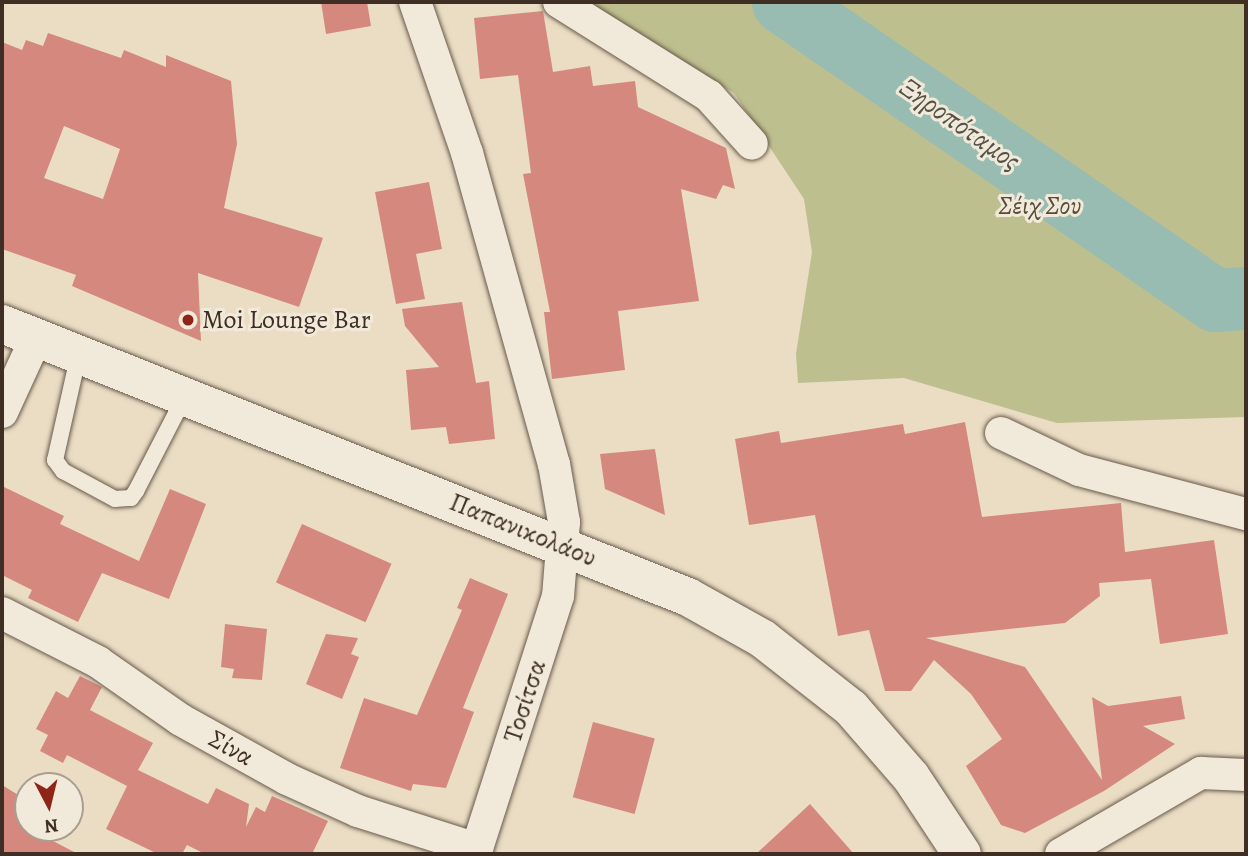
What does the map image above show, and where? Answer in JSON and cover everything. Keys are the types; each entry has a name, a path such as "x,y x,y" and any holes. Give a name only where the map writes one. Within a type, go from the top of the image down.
{"main road":[{"name":"Παπανικολάου","path":"2,324 564,545 688,597 817,678 885,743 962,854"}],"street":[{"name":"Τοσίτσα","path":"415,2 467,153 554,464 564,545 551,621 476,852"},
{"path":"559,2 709,96 752,144"},
{"path":"2,412 37,337"},
{"path":"1001,433 1079,470 1246,514"},
{"name":"Σίνα","path":"2,613 98,662 181,720 288,779 358,811 476,852"},
{"path":"1061,854 1200,773 1246,775"}],"lane":[{"path":"79,354 55,460 63,471 115,499 131,498 136,491 185,396"}],"green space":[{"name":"Σέιχ Σου","path":"581,2 1246,2 1246,417 1057,423 904,378 798,383 796,354 812,252 804,199 734,93"}],"building":[{"path":"321,2 367,2 371,26 326,34"},
{"path":"543,11 553,72 590,66 593,86 635,81 638,107 726,148 735,189 723,185 716,199 681,189 699,301 618,311 625,370 552,379 544,312 550,312 523,174 531,173 518,75 480,79 474,18"},
{"path":"48,33 121,58 124,50 166,67 166,55 231,81 237,144 224,208 323,238 299,307 198,273 201,341 72,286 76,275 2,249 2,42 22,50 26,40 43,46","holes":["64,126 120,149 103,199 44,178"]},
{"path":"429,182 442,249 416,254 425,299 396,304 375,192"},
{"path":"462,302 476,383 489,381 495,439 449,444 446,427 411,430 406,370 439,367 405,326 402,309"},
{"path":"965,422 982,517 1121,503 1125,552 1214,540 1228,634 1160,644 1151,579 1099,583 1100,596 1065,623 926,638 1025,667 1102,780 1092,697 1108,706 1181,696 1185,719 1143,726 1175,744 1104,791 1025,833 1001,825 966,766 1002,739 971,694 934,660 911,691 885,691 869,630 838,636 815,515 749,525 735,439 779,431 781,443 903,424 905,434"},
{"path":"655,449 665,515 605,489 600,454"},
{"path":"2,486 64,516 60,524 139,561 170,489 206,504 169,599 102,573 78,622 28,598 32,590 2,575"},
{"path":"302,524 392,564 365,622 276,582"},
{"path":"470,578 508,594 463,708 474,712 446,788 413,784 411,791 340,768 364,698 417,715 462,610 457,608"},
{"path":"225,624 267,629 262,680 232,678 234,669 221,667"},
{"path":"326,634 358,638 351,654 359,657 342,699 306,684"},
{"path":"80,676 102,687 90,710 153,743 138,770 208,804 216,788 249,804 246,827 256,807 265,812 272,796 328,821 312,854 205,854 187,845 182,854 158,854 106,829 127,786 67,755 63,763 40,751 48,735 36,729 56,691 68,698"},
{"path":"593,722 655,739 635,814 573,797"},
{"path":"2,785 14,792 14,842 55,842 78,854 2,854"},
{"path":"810,804 854,854 756,854"}],"waterway":[{"name":"Ξηροπόταμος","path":"783,2 1215,300 1246,298"}],"place":[{"name":"Moi Lounge Bar","path":"188,320"}]}
